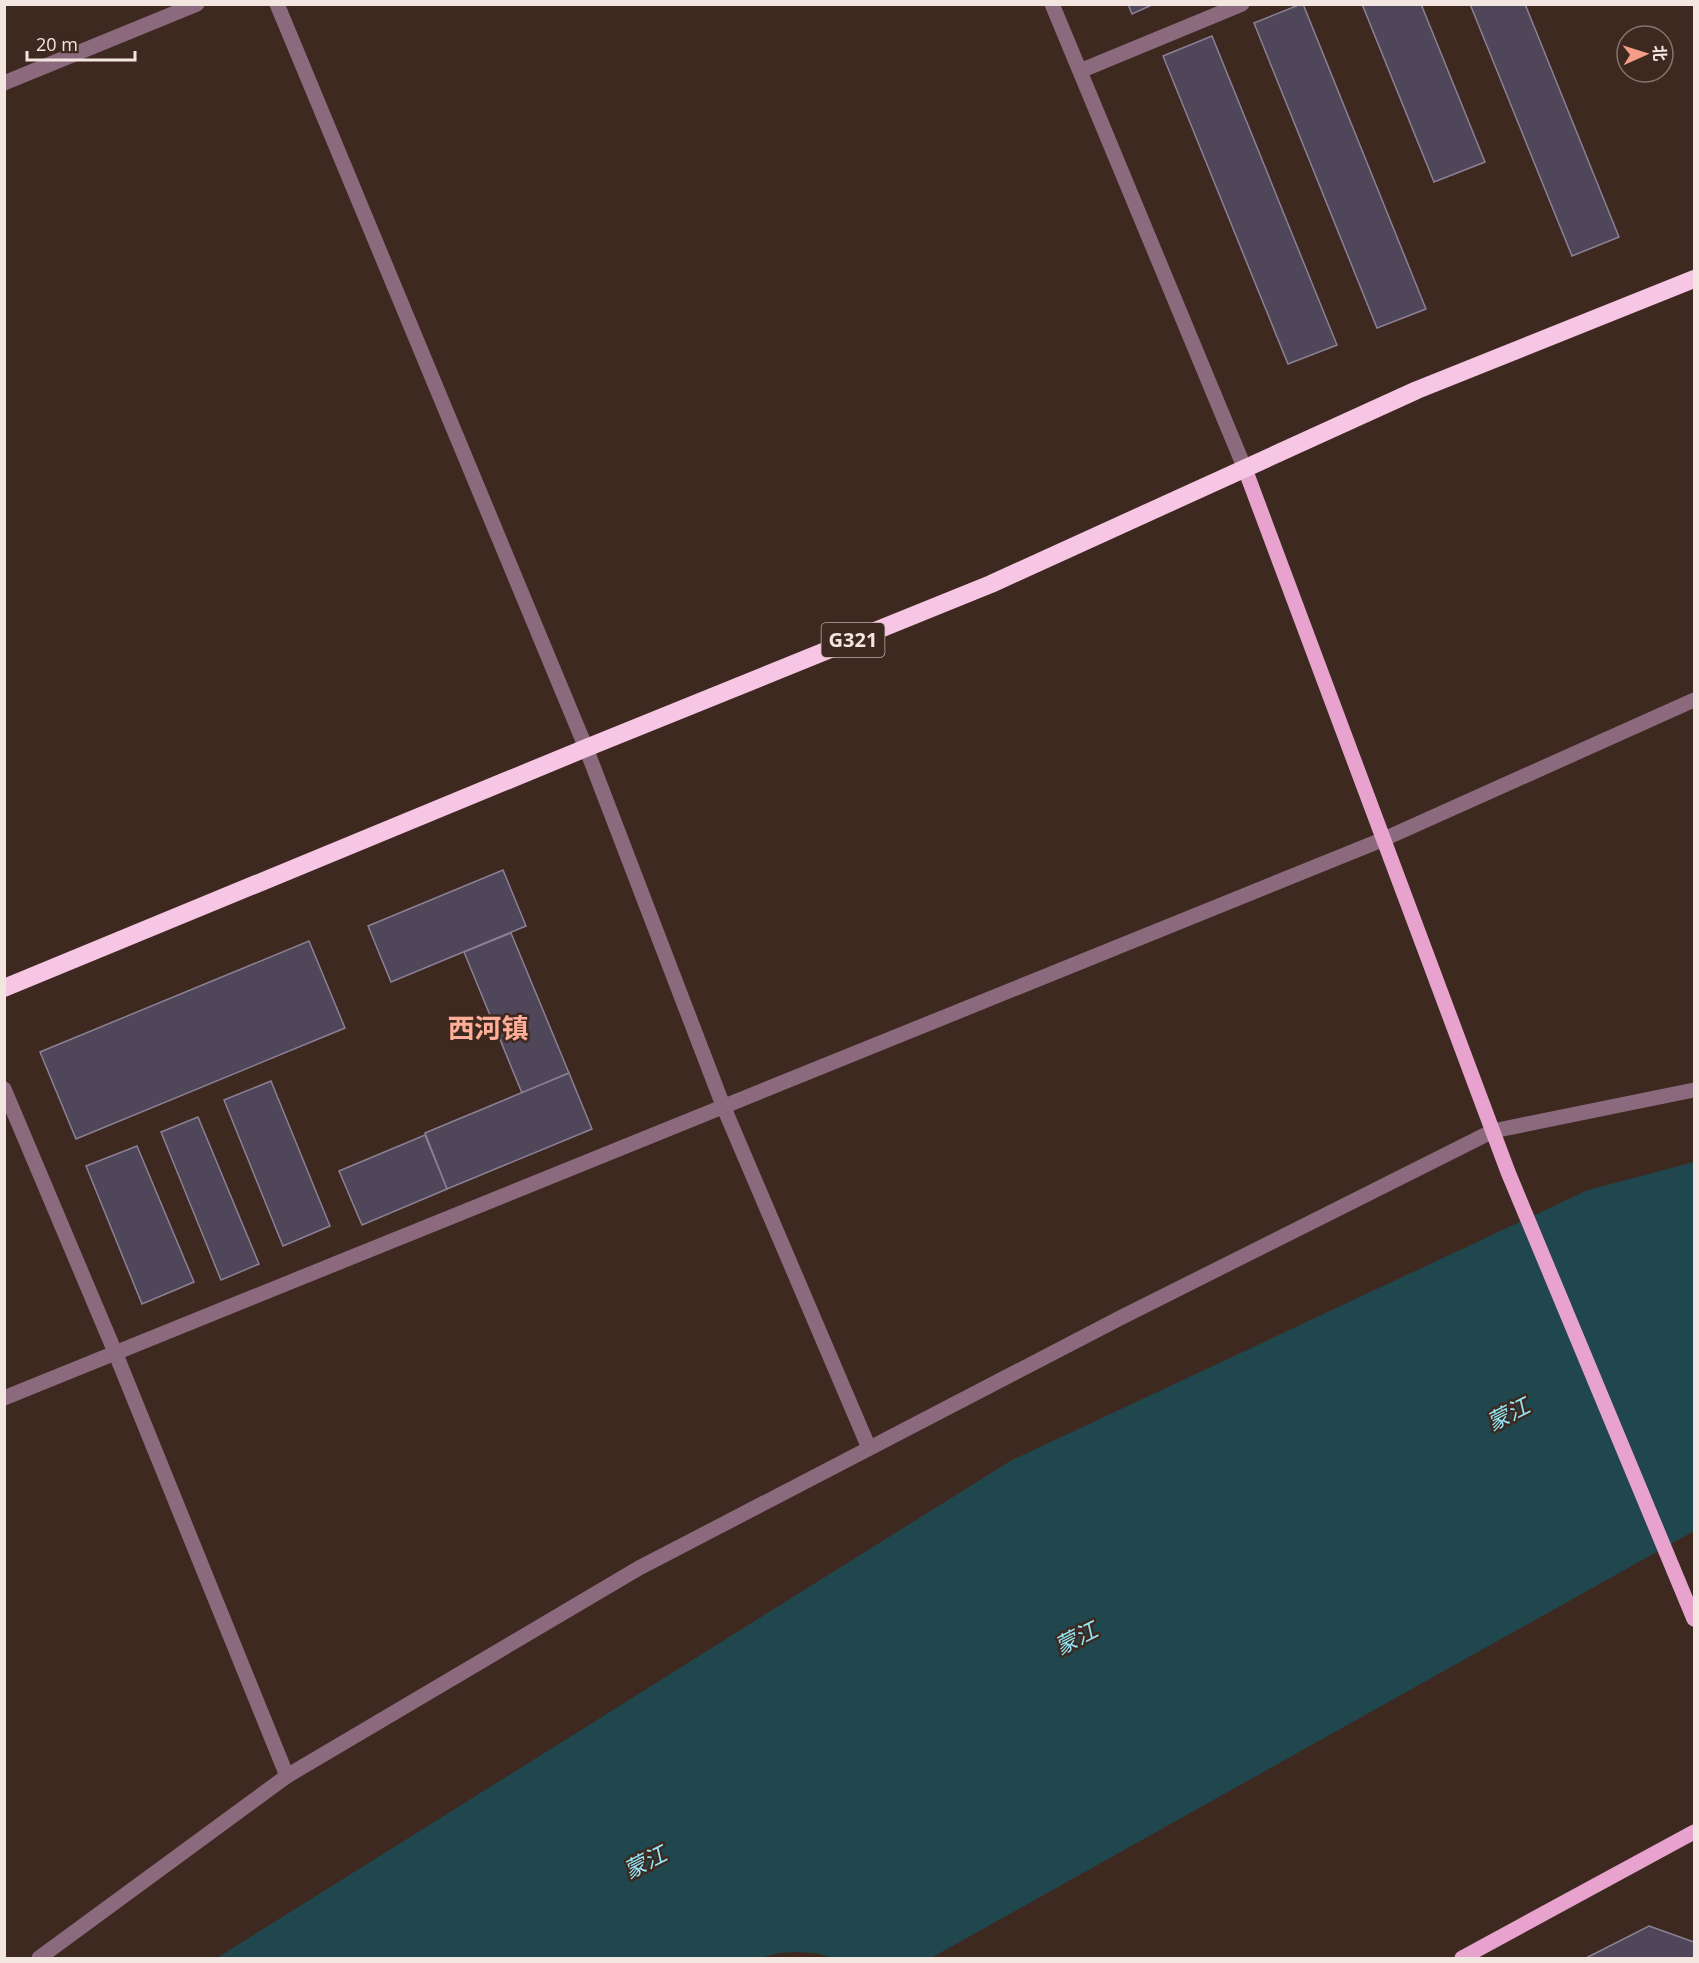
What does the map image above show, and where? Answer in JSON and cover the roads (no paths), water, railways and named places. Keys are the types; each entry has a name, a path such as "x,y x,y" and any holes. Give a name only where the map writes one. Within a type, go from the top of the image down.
{"highway":[{"name":"G321","path":"4,988 991,584 1418,390 1695,279"}],"main road":[{"path":"1245,469 1508,1172 1695,1619"},
{"path":"1462,1959 1695,1832"}],"street":[{"path":"4,83 197,4"},
{"path":"277,4 586,748 724,1108 869,1448"},
{"path":"1053,4 1245,469"},
{"path":"1080,72 1242,4"},
{"path":"4,1398 1384,839 1695,700"},
{"path":"4,1089 115,1352 287,1776"},
{"path":"39,1959 287,1776 639,1568 1122,1317 1493,1131 1695,1090"}],"water":[{"name":"蒙江","path":"1694,1162 1694,1531 931,1958 834,1958 815,1953 797,1952 779,1953 760,1958 217,1958 1012,1460 1588,1190"}],"district":[{"name":"西河镇","path":"488,1029"}]}
